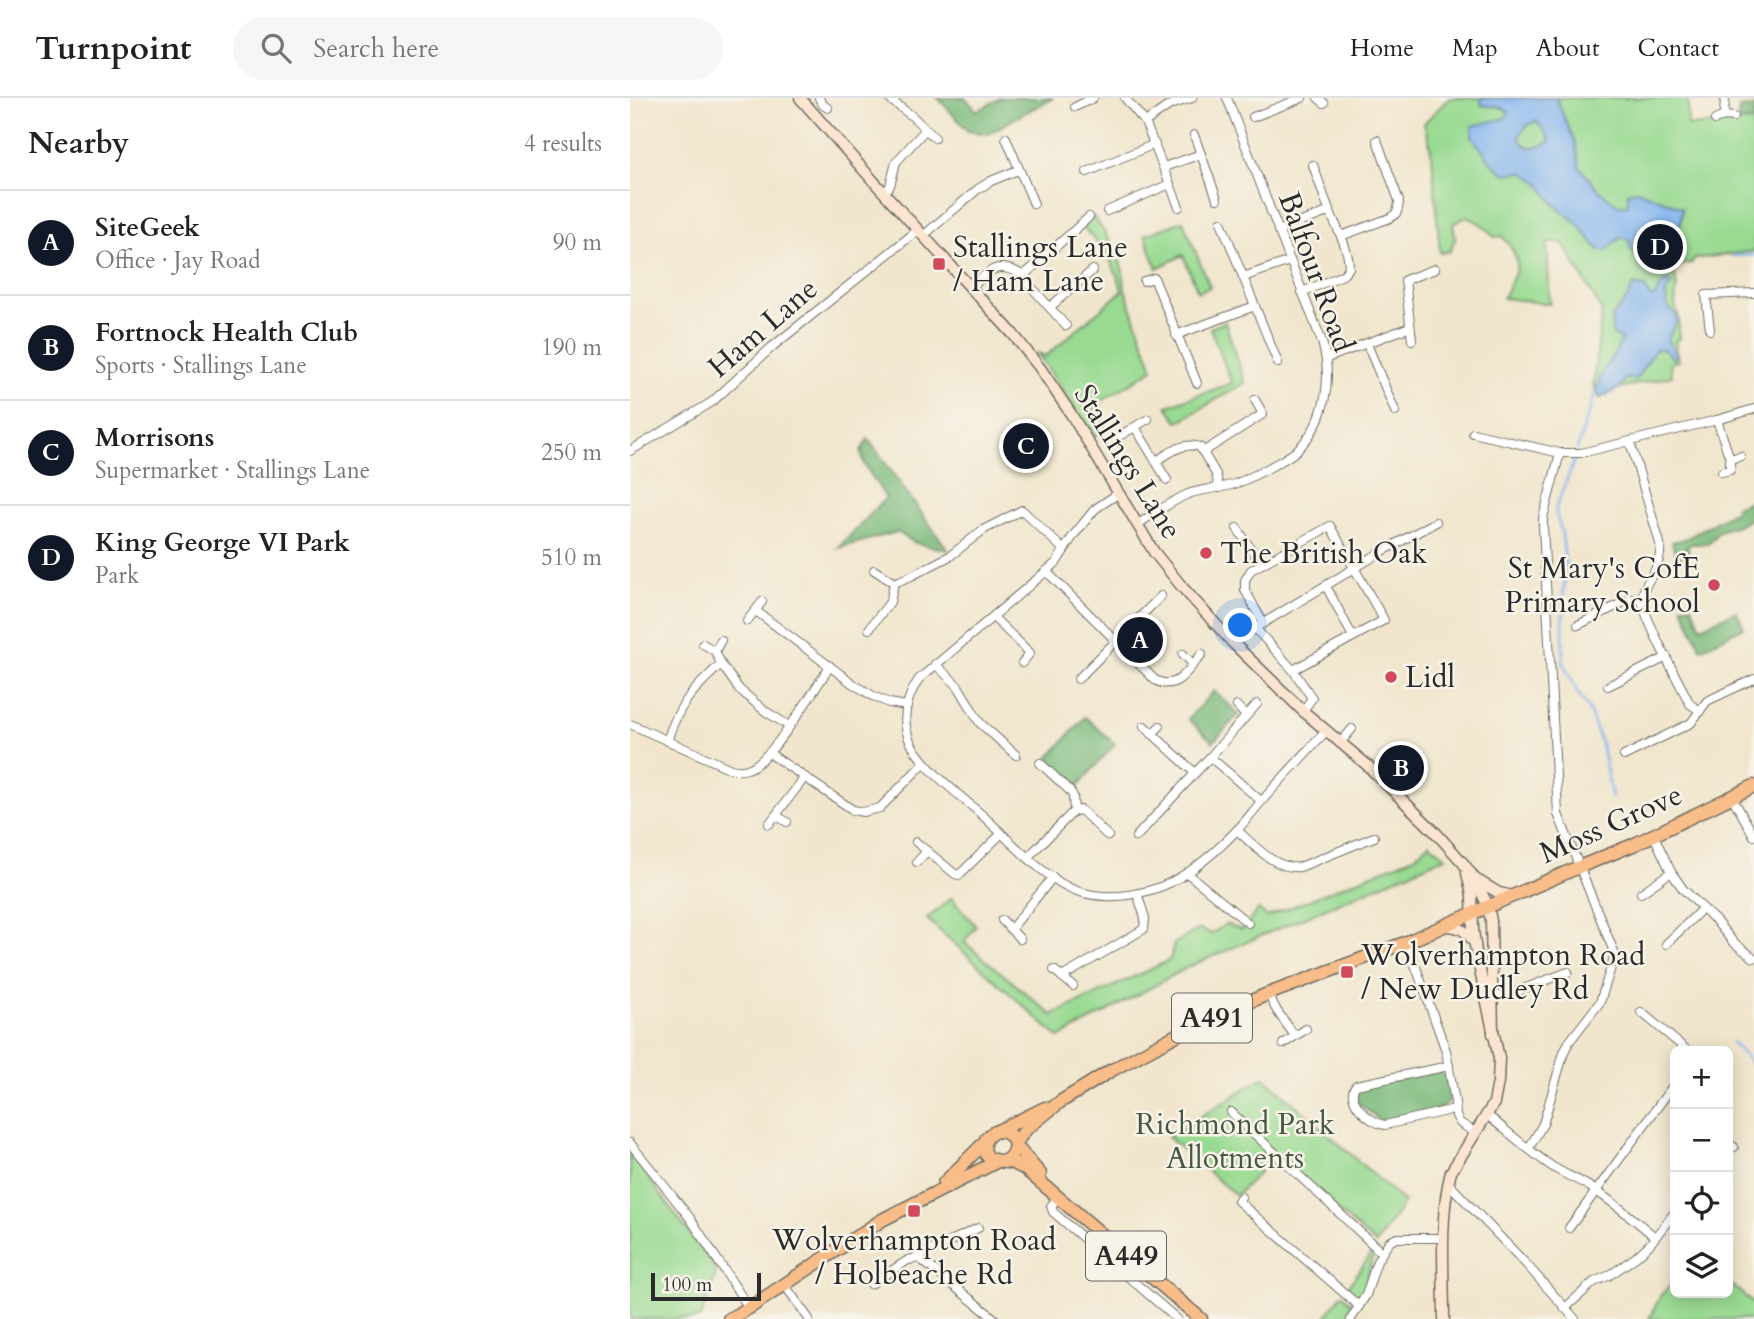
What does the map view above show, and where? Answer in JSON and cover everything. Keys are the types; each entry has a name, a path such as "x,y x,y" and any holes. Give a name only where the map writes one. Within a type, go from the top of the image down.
{"highway":[{"name":"Moss Grove","path":"1488,906 1654,836 1754,786"},
{"name":"A491","path":"998,1131 1060,1102 1197,1024 1268,994 1407,942 1488,906"},
{"name":"A491","path":"1015,1144 1026,1129 1060,1102"},
{"path":"729,1319 882,1220 1012,1156 1015,1144 1011,1136 998,1131 992,1133 958,1171 933,1193"},
{"path":"984,1143 986,1155 1000,1162"},
{"name":"A449","path":"1015,1144 1056,1194"},
{"name":"A449","path":"1000,1162 1020,1166 1056,1194 1201,1319"}],"main road":[{"name":"Stallings Lane","path":"800,98 1013,334 1040,368 1154,552 1183,588 1303,711 1367,765 1464,864 1475,879 1488,906 1491,921 1493,1034"},
{"name":"Stallings Lane","path":"1464,864 1472,895 1474,943 1493,1034"},
{"path":"1475,879 1499,893 1514,896"},
{"path":"1445,926 1463,930 1474,943"},
{"path":"1444,1319 1444,1238 1448,1183 1451,1172 1494,1103 1499,1069 1493,1034"}],"street":[{"path":"819,98 822,105 828,108"},
{"path":"888,98 935,138"},
{"path":"1075,107 1093,98"},
{"path":"1125,98 1145,122 1180,206"},
{"path":"1145,122 1170,106 1192,98"},
{"name":"Balfour Road","path":"1138,524 1175,500 1191,493 1241,482 1294,452 1312,431 1322,411 1327,391 1327,358 1227,98"},
{"path":"1253,117 1302,98"},
{"path":"1715,120 1729,116 1725,98"},
{"path":"884,193 890,186 896,162 926,129"},
{"path":"1194,135 1217,199"},
{"path":"1006,138 1034,204"},
{"path":"1341,236 1390,218 1398,211 1399,201 1377,140"},
{"path":"1087,172 1097,164 1155,144"},
{"path":"1164,167 1201,154"},
{"path":"1302,292 1343,275 1349,264 1313,165"},
{"name":"Ham Lane","path":"630,451 712,402 783,338 921,233 991,181 1018,170"},
{"path":"1107,211 1170,184"},
{"path":"1278,231 1330,211"},
{"path":"1022,277 1089,218"},
{"path":"1221,222 1278,363"},
{"path":"1243,277 1290,261"},
{"path":"971,288 996,267 1005,267 1019,273 1066,326"},
{"path":"1049,307 1093,270"},
{"path":"1412,340 1405,280 1435,270"},
{"path":"1144,281 1153,278 1197,383"},
{"path":"1710,330 1706,295 1754,293"},
{"path":"1176,335 1255,306"},
{"path":"1327,358 1410,327"},
{"path":"1367,344 1395,411"},
{"path":"1203,452 1263,414 1255,400"},
{"path":"1473,433 1560,453 1581,453 1754,409"},
{"path":"1121,435 1148,419"},
{"path":"1717,420 1730,459 1730,470 1722,472"},
{"path":"1135,427 1167,480"},
{"path":"1630,442 1660,543 1661,555 1658,567 1642,597 1642,603 1690,704 1700,710"},
{"path":"1156,461 1185,445 1196,445 1200,447 1216,474 1219,488"},
{"path":"1529,1148 1543,1124 1564,1052 1600,1002 1614,958 1612,946 1560,819 1557,803 1543,518 1560,453"},
{"path":"1730,459 1741,456"},
{"path":"1119,493 1095,509 1056,562 919,679 912,690 905,715 910,742 924,763 1001,834 1064,885 1096,895 1117,896 1161,887 1199,864 1237,830 1326,732"},
{"path":"894,583 950,556 983,530 1022,510 1064,550"},
{"path":"1233,642 1354,568 1436,522"},
{"path":"1293,670 1384,620 1330,526 1261,564 1248,574 1244,584 1259,626 1312,698 1303,711"},
{"path":"1237,528 1261,564"},
{"path":"874,570 894,583"},
{"path":"1046,571 1160,683 1172,684 1179,680 1202,654"},
{"path":"869,629 890,602 894,583"},
{"path":"1326,586 1353,637"},
{"path":"1078,679 1161,596"},
{"path":"1578,625 1630,599 1642,597"},
{"path":"747,621 762,602"},
{"path":"1583,609 1588,620"},
{"path":"756,611 873,696 907,706"},
{"path":"993,617 1030,653 1022,663"},
{"path":"716,651 721,640"},
{"path":"703,644 716,651 721,664 739,689 765,711 789,726"},
{"path":"1183,654 1193,664"},
{"path":"1608,686 1667,657"},
{"path":"667,741 681,706 693,690 721,664"},
{"path":"935,664 958,685 981,723 1016,755"},
{"path":"630,724 735,770 745,770 755,766 769,753 830,666"},
{"path":"1624,756 1691,723 1707,701 1754,679"},
{"path":"1136,837 1257,704"},
{"path":"1237,706 1246,716"},
{"path":"1144,726 1194,772"},
{"path":"1152,734 1160,726"},
{"path":"1340,744 1352,729"},
{"path":"769,753 853,810 863,812 880,808 924,763"},
{"path":"1210,757 1261,801"},
{"path":"1040,763 1070,790 1074,811"},
{"path":"769,824 805,777"},
{"path":"1732,797 1754,836"},
{"path":"1028,857 1074,811 1082,810 1108,836"},
{"path":"777,816 787,822"},
{"path":"1146,828 1154,835"},
{"path":"1237,830 1262,853 1293,868 1374,837"},
{"path":"959,875 1001,834"},
{"path":"1654,836 1671,872 1683,889 1732,942 1754,958"},
{"path":"916,842 959,875"},
{"path":"918,862 927,851"},
{"path":"1641,892 1671,872"},
{"path":"1187,873 1248,923"},
{"path":"959,875 962,887"},
{"path":"1011,929 1053,877"},
{"path":"1062,977 1143,929 1145,918 1137,894"},
{"path":"1667,944 1703,908"},
{"path":"1002,920 1020,939"},
{"path":"1407,942 1446,1051 1456,1116 1460,1123 1476,1133"},
{"path":"1054,970 1073,986"},
{"path":"1493,997 1510,994 1567,972"},
{"path":"1557,975 1563,986"},
{"path":"1268,994 1277,1012 1295,1036"},
{"path":"1642,1012 1682,1046"},
{"path":"1283,1044 1306,1029"},
{"path":"1449,1066 1356,1085 1352,1088 1352,1094 1353,1101 1361,1110 1379,1124 1385,1125 1455,1109"},
{"path":"1569,1228 1670,1090"},
{"path":"1231,1112 1381,1252"},
{"path":"1487,1115 1545,1163 1566,1177 1586,1185 1655,1237"},
{"path":"630,1143 690,1218 749,1308"},
{"path":"1448,1183 1574,1319"},
{"path":"1056,1194 1051,1206 1053,1212 1177,1319"},
{"path":"1238,1201 1359,1306"},
{"path":"1564,1308 1594,1283 1636,1257 1670,1218"},
{"path":"871,1284 908,1260 978,1228"},
{"path":"1351,1319 1366,1295 1372,1272 1389,1242 1397,1238 1444,1238"},
{"path":"915,1258 923,1260 995,1319"},
{"path":"784,1284 809,1319"}],"green space":[{"path":"938,98 965,98 977,111 1000,98 1053,98 988,134 968,131"},
{"path":"1449,98 1688,98 1688,126 1738,122 1739,108 1754,107 1754,251 1694,259 1692,263 1673,268 1677,285 1675,305 1679,317 1679,339 1675,341 1679,361 1670,363 1672,376 1620,388 1600,398 1593,386 1602,311 1563,243 1547,243 1550,304 1503,298 1515,273 1517,260 1502,236 1494,237 1474,220 1466,217 1453,224 1455,239 1450,251 1440,253 1433,166 1424,123"},
{"path":"1754,107 1754,121 1739,122 1739,108"},
{"path":"1093,216 1119,259 1125,289 1153,369 1094,406 1108,430 1094,436 1037,353 1046,356 1122,291 1107,254 1083,227"},
{"path":"1183,221 1210,287 1198,292 1183,255 1157,268 1145,235"},
{"path":"1225,322 1245,383 1178,422 1167,406 1232,383 1210,328"},
{"path":"868,439 948,550 915,543 897,532 838,548 886,498 864,464 861,451"},
{"path":"1754,500 1754,518 1719,531 1708,544 1691,544 1686,547 1689,550 1682,557 1675,553 1672,542 1685,539 1735,511 1735,507"},
{"path":"1691,605 1701,627 1736,611 1744,627 1701,649 1682,606"},
{"path":"1214,691 1239,714 1213,742 1188,719"},
{"path":"1085,717 1115,744 1077,787 1047,760"},
{"path":"1429,843 1446,857 1188,967 1059,1038 927,919 951,898 976,926 964,942 1052,1015 1170,960 1174,944 1199,929 1211,934 1226,924 1242,930 1258,910 1267,917 1414,857"},
{"path":"1438,1071 1449,1083 1449,1100 1441,1108 1421,1114 1381,1121 1359,1104 1354,1090 1358,1087"},
{"name":"Richmond Park Allotments","path":"1264,1077 1404,1202 1376,1244 1274,1157 1236,1196 1168,1137"},
{"path":"630,1153 717,1271 701,1317 630,1319"},
{"path":"1375,1249 1378,1251 1371,1262 1364,1291 1356,1296 1346,1289"},
{"path":"1670,1285 1670,1298 1733,1298 1733,1286 1754,1304 1754,1319 1649,1319 1661,1295"},
{"path":"1342,1294 1353,1305 1350,1314 1345,1319 1324,1319"}],"water":[{"path":"1481,98 1556,98 1575,142 1580,168 1600,191 1618,205 1628,205 1628,192 1637,190 1682,208 1680,227 1666,250 1648,262 1630,249 1629,240 1621,237 1606,251 1598,249 1576,222 1556,206 1538,182 1523,172 1505,174 1492,163 1472,137 1472,126 1505,118 1509,112 1499,107 1481,105","holes":["1536,121 1550,141 1542,146 1529,147 1519,138 1525,128"]},
{"path":"1667,280 1672,283 1665,293 1668,307 1678,320 1667,340 1677,354 1674,359 1665,350 1656,349 1636,379 1625,379 1620,388 1600,398 1596,390 1601,374 1622,339 1613,335 1614,315 1633,285 1645,287 1650,297 1656,296 1658,289"}],"waterway":[{"path":"1733,256 1754,255"},
{"path":"1577,449 1596,390"},
{"path":"1575,459 1556,507 1566,571 1563,596 1563,662 1588,708 1601,743 1612,798"},
{"path":"1732,1042 1754,1066"}],"place":[{"name":"King George VI Park","path":"1660,247"},
{"name":"Stallings Lane / Ham Lane","path":"939,264"},
{"name":"Morrisons","path":"1026,446"},
{"name":"The British Oak","path":"1206,553"},
{"name":"St Mary's CofE Primary School","path":"1714,585"},
{"name":"SiteGeek","path":"1140,640"},
{"name":"Lidl","path":"1391,677"},
{"name":"Fortnock Health Club","path":"1401,768"},
{"name":"Wolverhampton Road / New Dudley Rd","path":"1347,972"},
{"name":"Wolverhampton Road / Holbeache Rd","path":"914,1211"}]}
